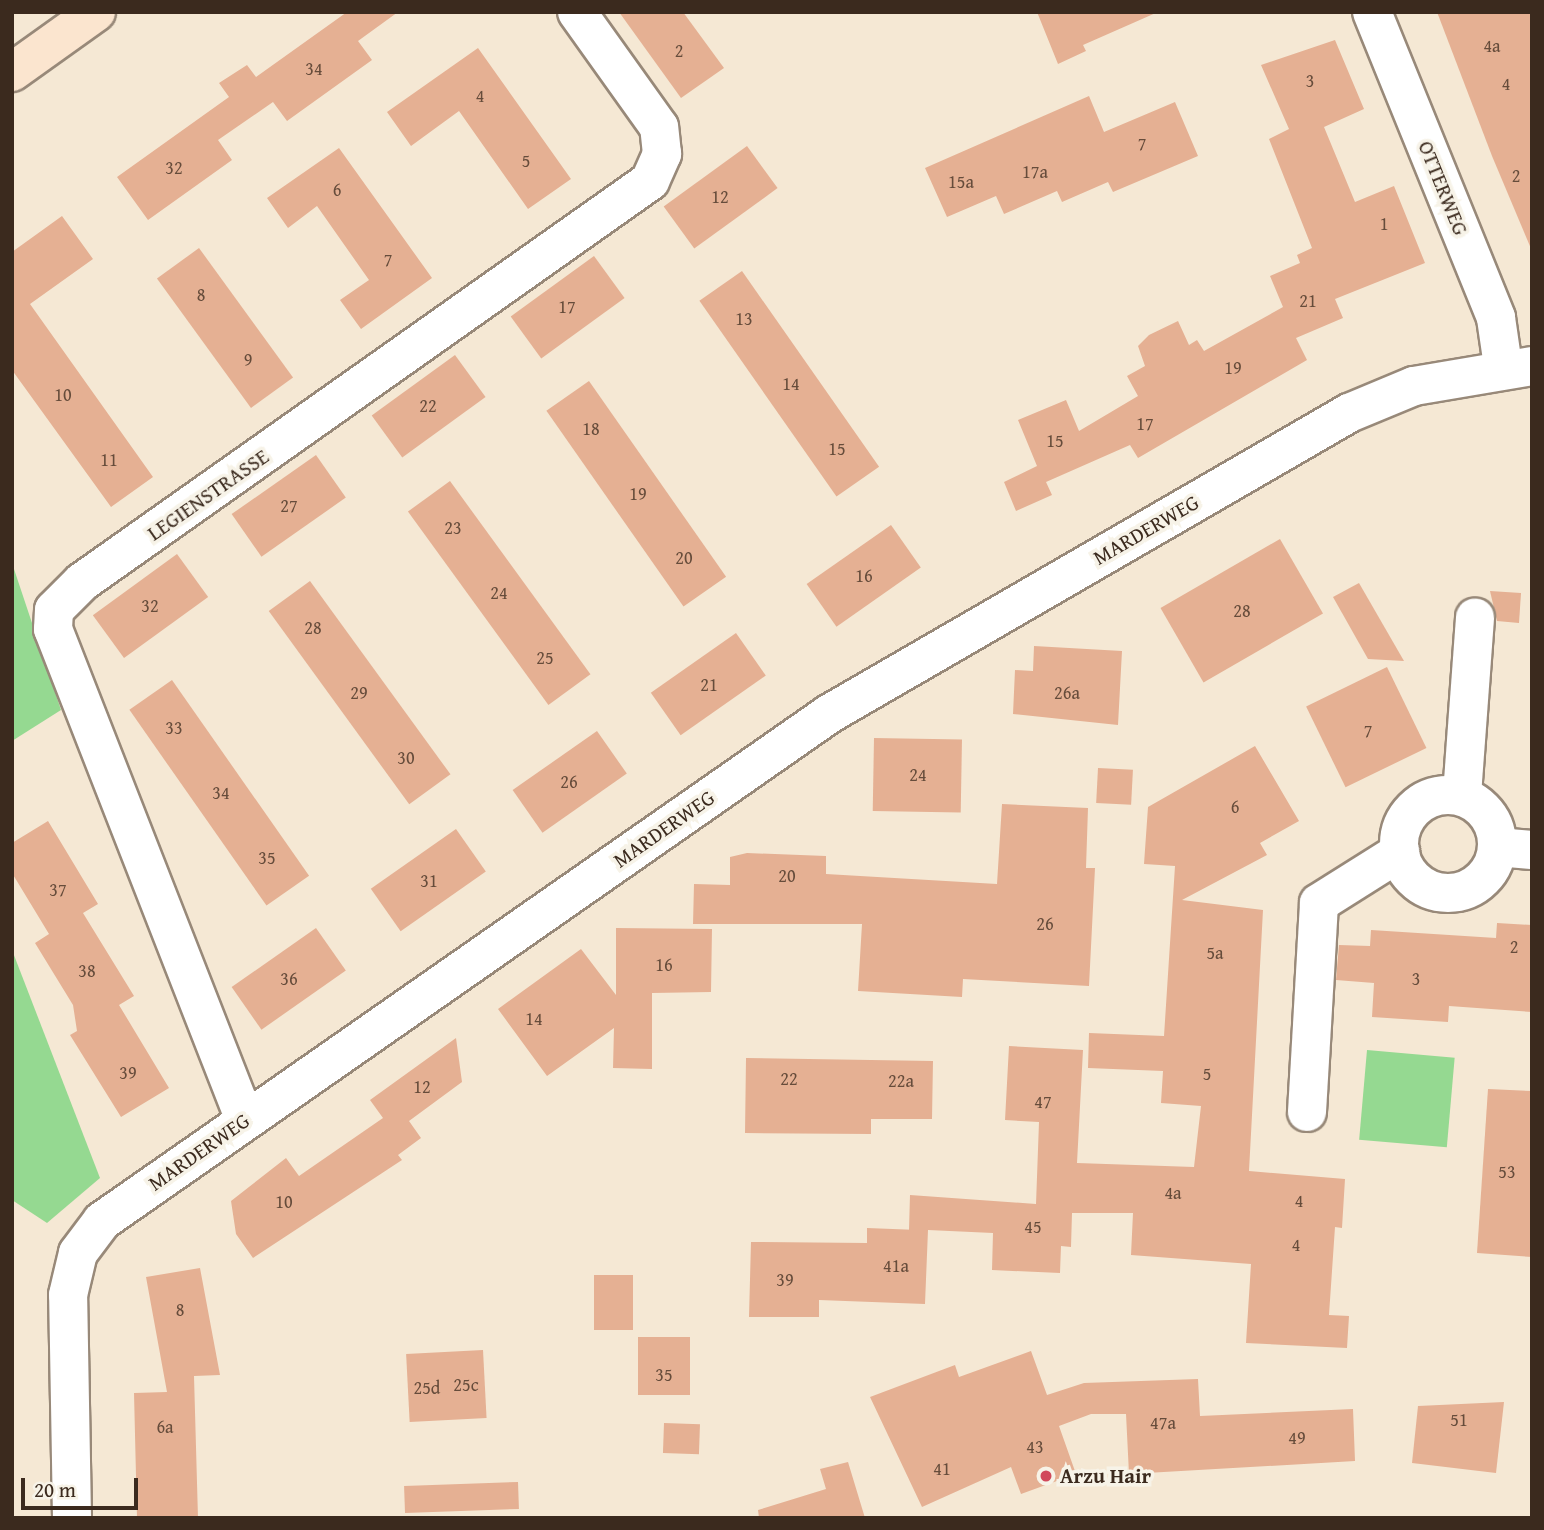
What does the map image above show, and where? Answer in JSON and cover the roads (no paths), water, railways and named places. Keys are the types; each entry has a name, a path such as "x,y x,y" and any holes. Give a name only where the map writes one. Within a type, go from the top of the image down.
{"main road":[{"path":"12,72 96,12"}],"street":[{"name":"LEGIENSTRASSE","path":"245,1120 53,629 54,610 82,582 650,181 662,154 659,127 577,12"},
{"name":"OTTERWEG","path":"1372,12 1517,366"},
{"name":"MARDERWEG","path":"72,1518 68,1295 78,1253 102,1221 829,714 1349,413 1414,386 1517,366"},
{"path":"1462,795 1475,617"},
{"path":"1307,1112 1319,903 1399,852 1410,813 1439,795 1462,795 1492,822 1515,848 1462,892 1419,885 1399,852"}],"place":[{"name":"Arzu Hair","path":"1046,1476"}]}
